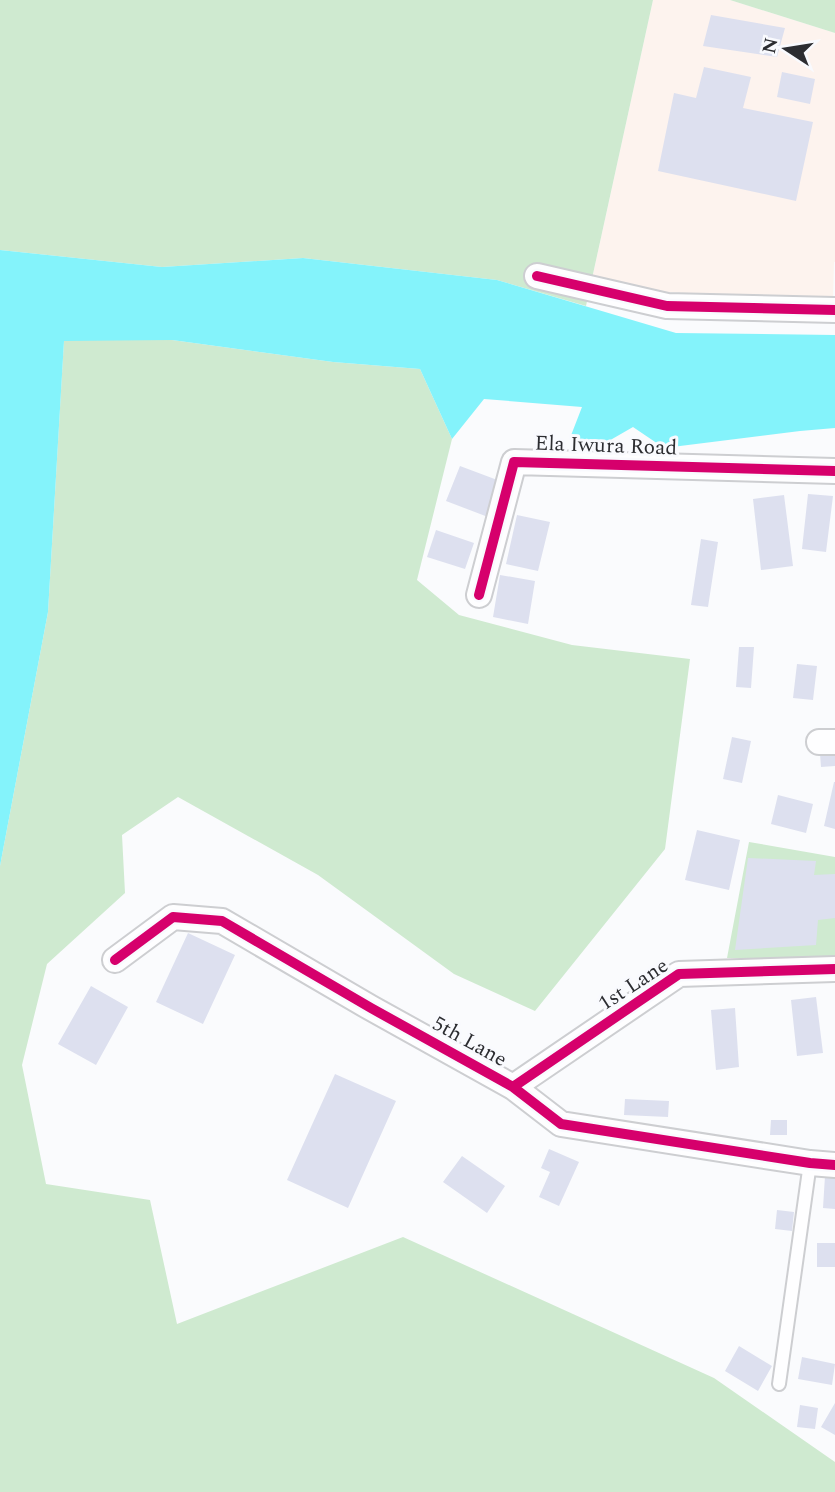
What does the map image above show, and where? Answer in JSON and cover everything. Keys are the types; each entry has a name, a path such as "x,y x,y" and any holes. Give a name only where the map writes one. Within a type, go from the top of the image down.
{"street":[{"path":"537,276 667,306 835,310"},
{"name":"Ela Iwura Road","path":"479,595 514,462 835,471"},
{"name":"5th Lane","path":"115,960 173,917 222,921 513,1087 561,1124 835,1165"},
{"name":"1st Lane","path":"513,1087 679,974 835,969"}],"lane":[{"path":"779,1384 810,1163"}],"shaded area":[{"path":"653,0 730,0 835,33 833,301 664,292 592,279"}],"green space":[{"path":"0,0 653,0 586,306 497,280 303,258 162,267 0,250"},
{"path":"730,0 835,0 835,33"},
{"path":"64,340 172,340 333,362 420,369 452,439 417,580 459,615 572,645 690,659 665,849 535,1011 454,974 318,875 178,797 122,835 125,893 47,964 22,1065 46,1184 150,1200 177,1324 403,1237 714,1378 835,1462 835,1492 0,1492 0,866 48,612"},
{"path":"749,842 835,857 835,960 727,958"}],"water":[{"path":"0,250 162,267 303,258 497,280 676,333 835,335 835,428 664,448 633,427 600,446 570,438 582,407 484,399 452,439 420,369 333,362 172,340 64,341 48,612 0,866"}],"building":[{"path":"711,15 785,28 777,57 703,46"},
{"path":"704,67 751,77 743,108 813,122 796,201 658,171 674,93 696,98"},
{"path":"782,72 815,79 810,104 777,97"},
{"path":"460,466 500,481 488,517 446,501"},
{"path":"808,494 833,496 826,552 802,549"},
{"path":"784,495 793,566 761,570 753,499"},
{"path":"517,515 550,522 538,571 506,564"},
{"path":"436,530 474,543 465,569 427,557"},
{"path":"701,539 718,542 708,607 691,605"},
{"path":"500,575 535,581 528,624 493,617"},
{"path":"739,647 754,647 751,688 736,687"},
{"path":"797,664 817,666 813,700 793,698"},
{"path":"732,737 751,741 742,783 723,779"},
{"path":"835,753 835,766 821,767 820,754"},
{"path":"835,782 835,829 824,826"},
{"path":"778,795 813,804 806,833 771,824"},
{"path":"697,830 740,840 729,890 685,880"},
{"path":"748,858 816,861 814,875 835,874 835,918 818,920 816,945 735,950"},
{"path":"188,933 235,955 203,1024 156,1002"},
{"path":"91,986 128,1007 96,1065 58,1044"},
{"path":"816,997 823,1053 797,1056 791,1000"},
{"path":"735,1008 739,1067 716,1070 711,1010"},
{"path":"335,1074 396,1101 348,1208 287,1180"},
{"path":"625,1099 669,1101 668,1117 624,1115"},
{"path":"771,1120 787,1120 787,1135 770,1135"},
{"path":"549,1149 579,1162 559,1206 539,1197 550,1172 541,1168"},
{"path":"462,1156 505,1186 487,1213 443,1182"},
{"path":"825,1176 835,1177 835,1209 823,1208"},
{"path":"777,1210 794,1212 792,1231 775,1229"},
{"path":"817,1243 835,1243 835,1267 817,1267"},
{"path":"739,1346 772,1366 758,1391 725,1371"},
{"path":"802,1357 835,1364 832,1385 798,1379"},
{"path":"835,1403 835,1435 821,1427"},
{"path":"800,1405 818,1408 815,1429 797,1427"}],"cycle path":[{"path":"537,276 667,306 835,310"},
{"path":"479,595 514,462 835,471"},
{"path":"115,960 173,917 222,921 513,1087 561,1124 835,1165"},
{"path":"513,1087 679,974 835,969"}]}
